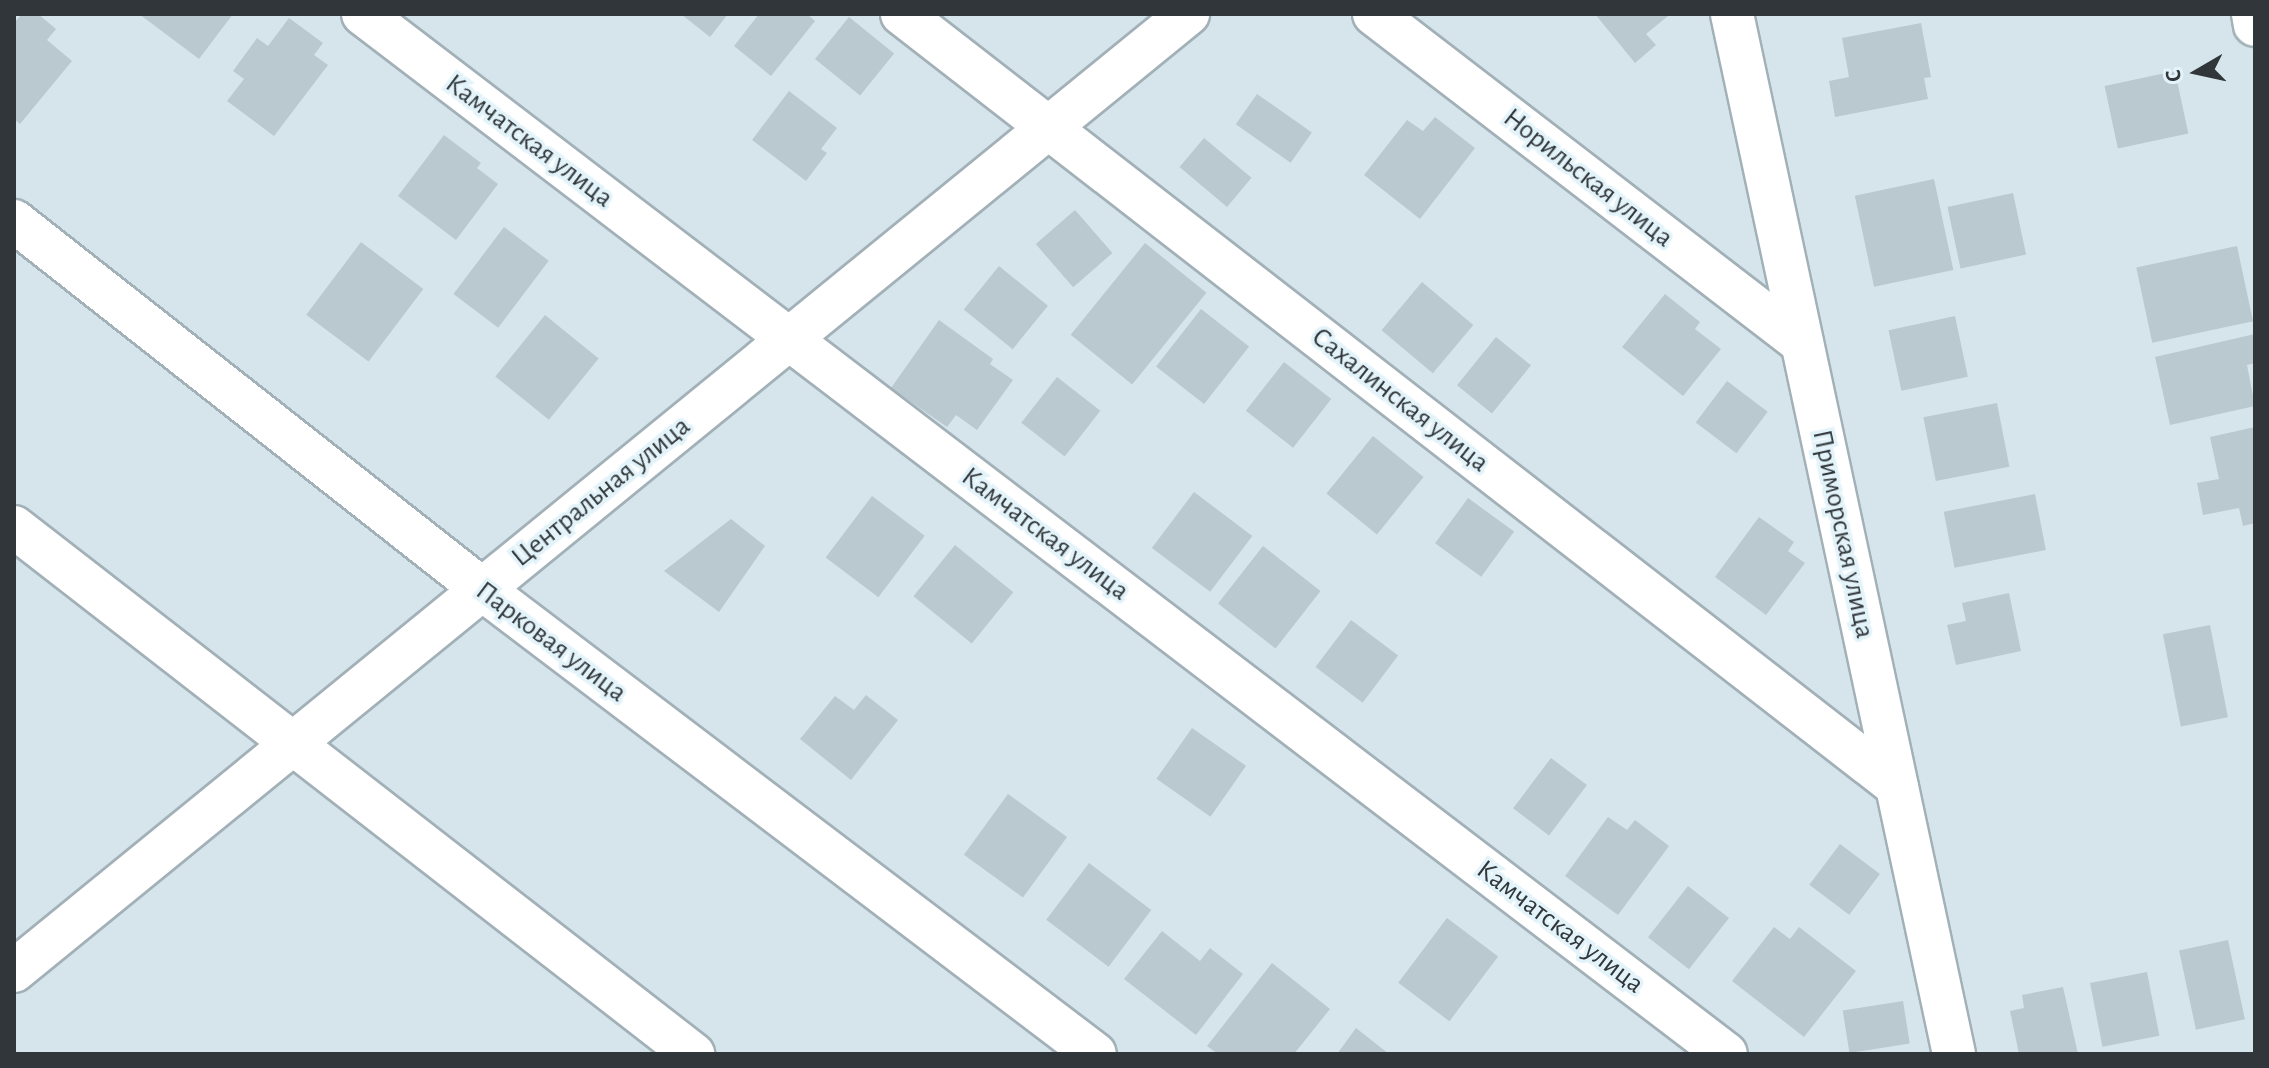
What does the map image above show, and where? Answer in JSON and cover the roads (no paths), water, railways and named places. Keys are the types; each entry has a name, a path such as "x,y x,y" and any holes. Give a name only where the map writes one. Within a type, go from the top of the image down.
{"street":[{"name":"Камчатская улица","path":"363,14 1726,1054"},
{"name":"Сахалинская улица","path":"902,14 1897,786"},
{"name":"Центральная улица","path":"14,971 1188,14"},
{"name":"Норильская улица","path":"1374,14 1802,343"},
{"name":"Приморская улица","path":"1732,14 1954,1054"},
{"path":"2253,14 2255,25"},
{"name":"Парковая улица","path":"14,221 482,589 1095,1054"},
{"path":"14,527 693,1054"}]}
